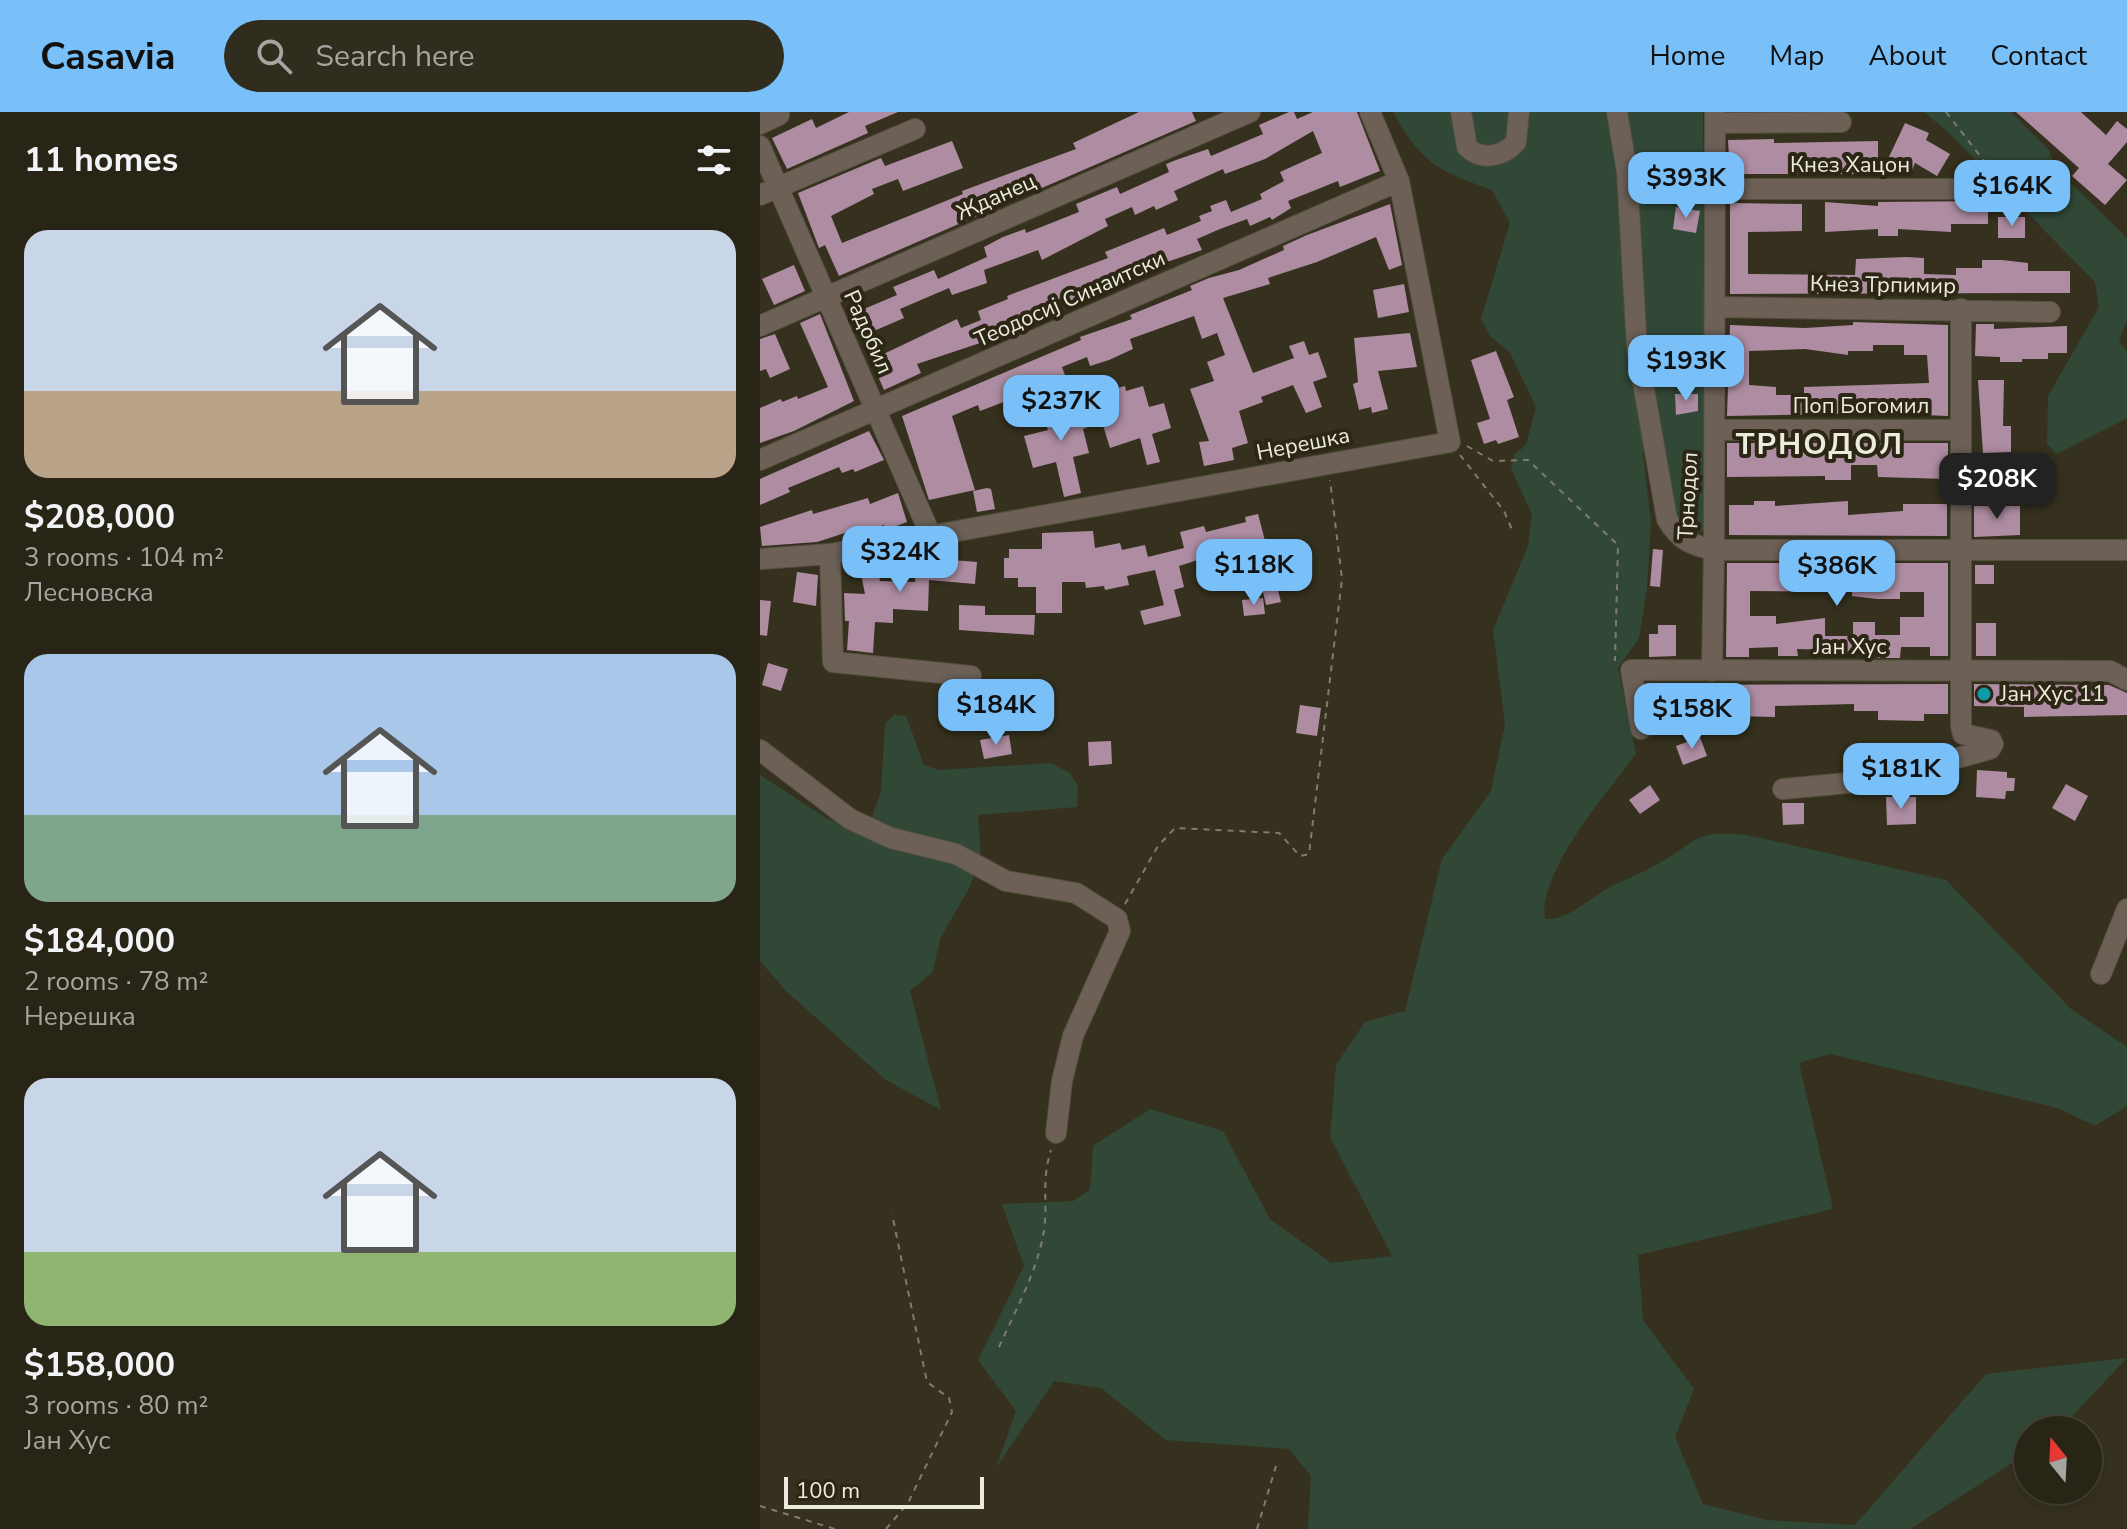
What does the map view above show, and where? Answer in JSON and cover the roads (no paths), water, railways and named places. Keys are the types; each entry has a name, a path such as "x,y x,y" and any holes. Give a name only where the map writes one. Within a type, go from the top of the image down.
{"street":[{"name":"Жданец","path":"760,326 1250,112"},
{"path":"1370,112 1399,181"},
{"path":"1461,112 1467,147 1476,154 1488,156 1505,151 1516,142 1519,112"},
{"name":"Трнодол","path":"1617,112 1627,172 1637,349 1667,519 1683,540 1714,550 1715,117 1841,122"},
{"path":"760,124 779,115"},
{"path":"769,191 915,129"},
{"name":"Радобил","path":"760,146 769,191 826,297 931,536"},
{"name":"Теодосиј Синаитски","path":"760,460 1399,181"},
{"name":"Нерешка","path":"760,559 830,554 1328,464 1449,439 1399,181"},
{"name":"Кнез Хацон","path":"1716,189 1985,189"},
{"name":"Кнез Трпимир","path":"1715,307 2050,312"},
{"path":"1783,789 1879,780 1990,749 1991,740 1963,734 1960,671 1961,309"},
{"name":"Поп Богомил","path":"1715,430 1959,430"},
{"path":"1712,671 1714,550 2127,550"},
{"path":"830,554 833,662 971,676"},
{"name":"Јан Хус","path":"1641,729 1631,670 2110,671 2127,680"},
{"path":"760,750 850,819 877,832 956,854 1006,881 1076,893 1117,919 1120,931 1073,1036 1062,1081 1056,1133"},
{"path":"2101,974 2127,909"}],"place":[{"name":"Јан Хус 11","path":"1984,694"}],"district":[{"name":"ТРНОДОЛ","path":"1820,444"}]}
